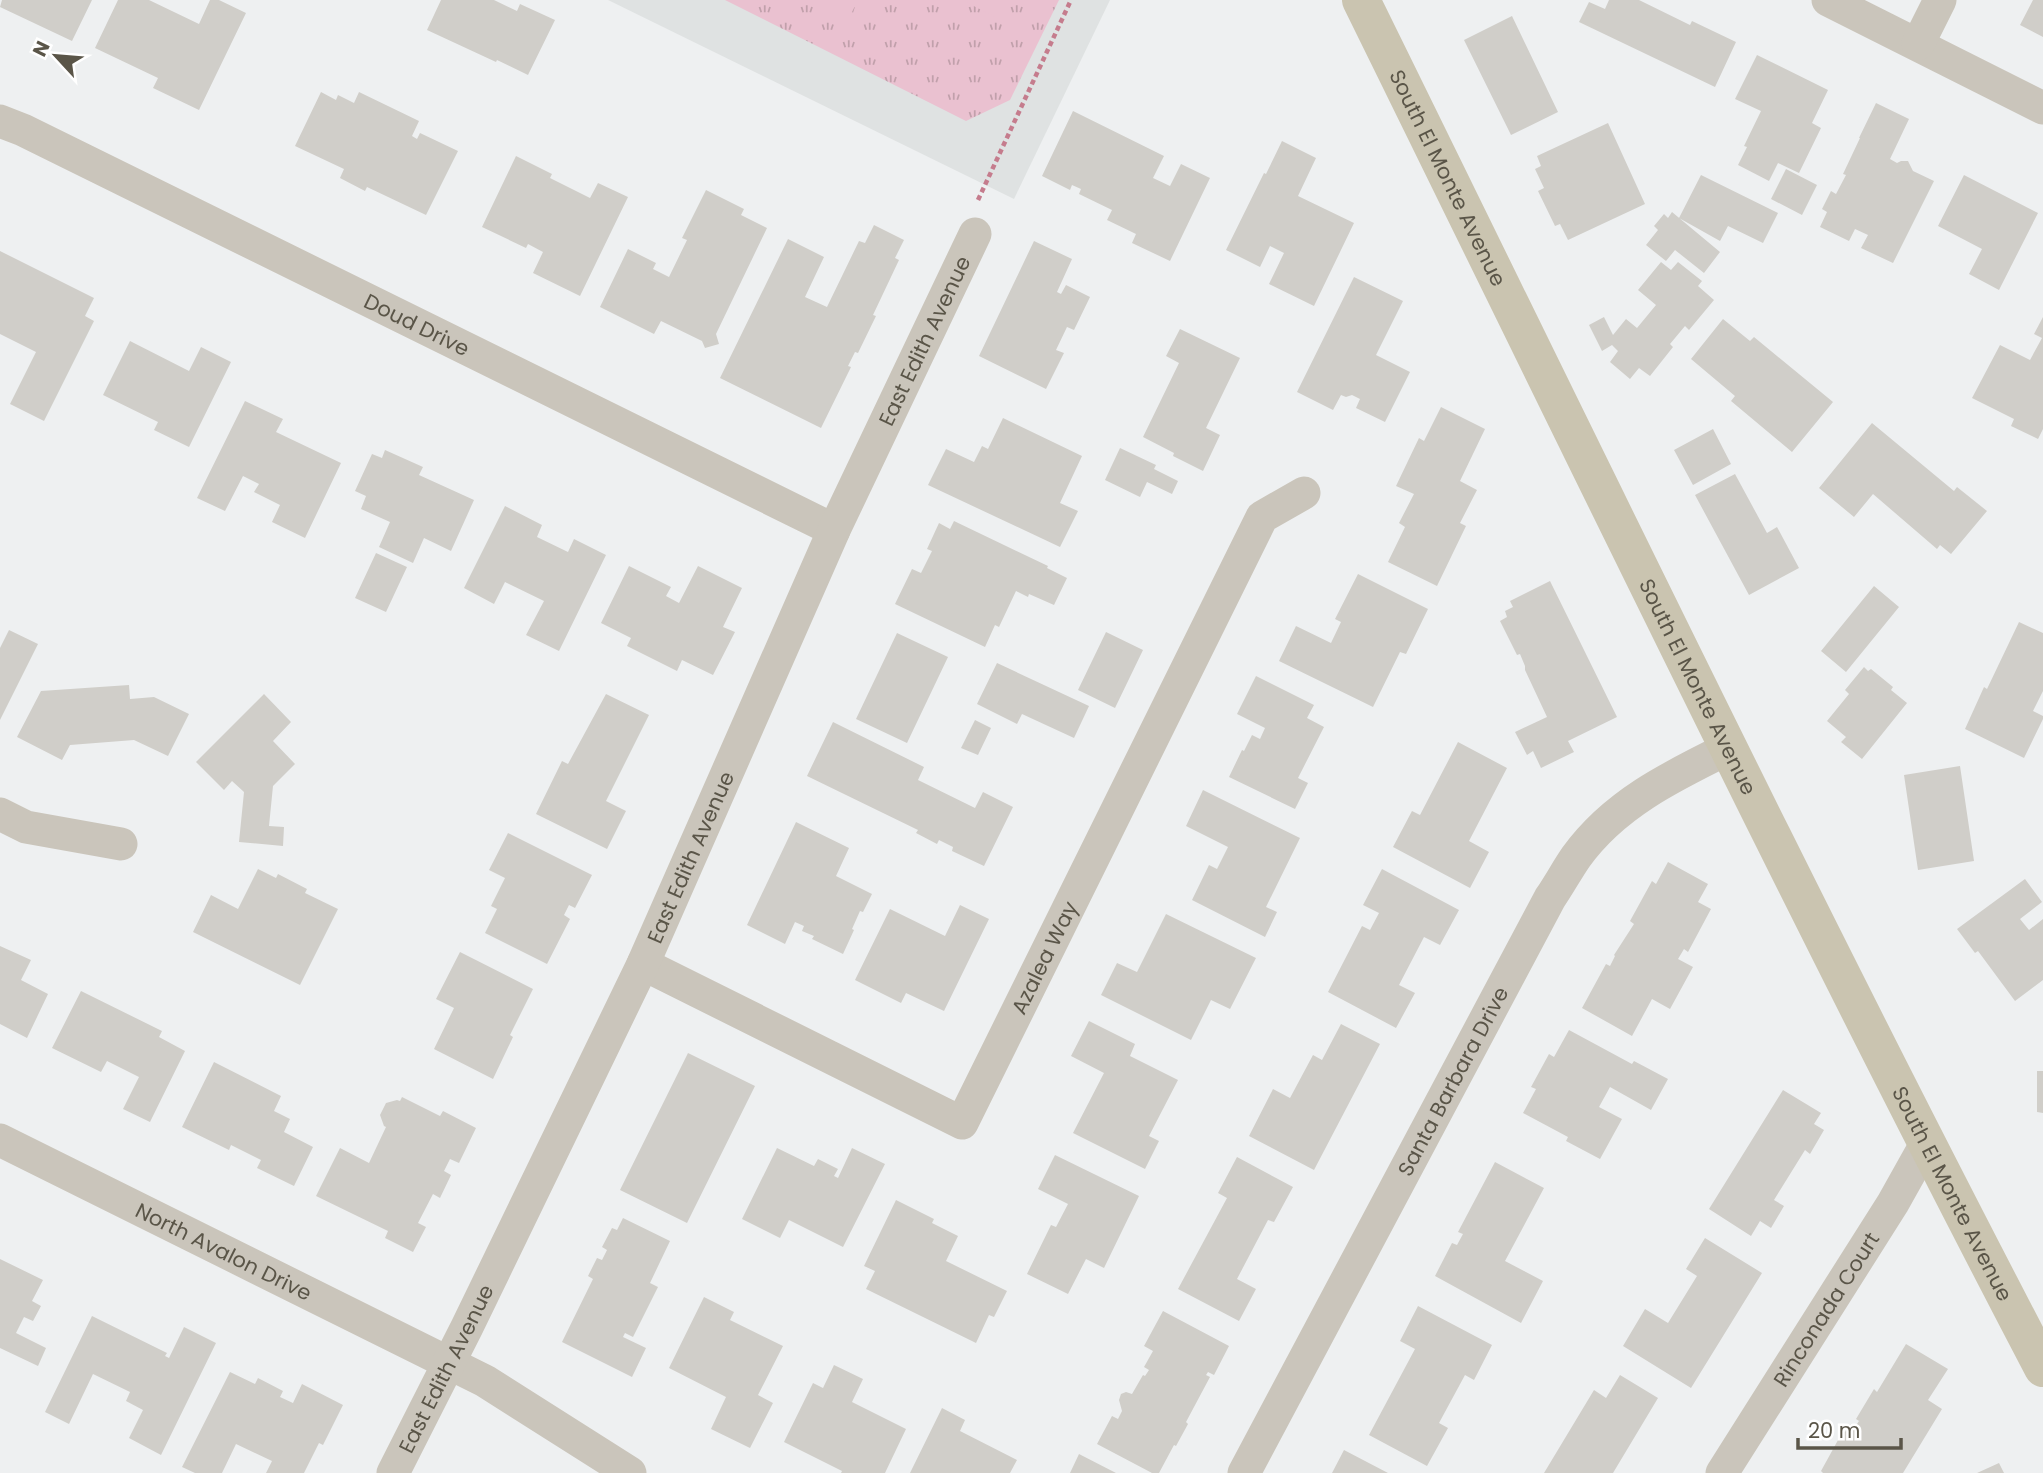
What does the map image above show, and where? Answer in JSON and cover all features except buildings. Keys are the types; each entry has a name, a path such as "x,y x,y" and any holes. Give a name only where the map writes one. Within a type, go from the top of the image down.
{"main road":[{"name":"South El Monte Avenue","path":"1361,0 1926,1144 2043,1368"}],"street":[{"path":"1828,0 2043,108"},
{"path":"1918,44 1940,0"},
{"name":"Doud Drive","path":"0,121 834,530"},
{"name":"East Edith Avenue","path":"393,1473 643,964 834,530 975,234"},
{"name":"Azalea Way","path":"643,964 962,1123 1262,517 1304,494"},
{"name":"Santa Barbara Drive","path":"1244,1473 1544,911 1577,856 1603,825 1636,798 1675,774 1729,748"},
{"path":"0,814 26,827 121,844"},
{"name":"North Avalon Drive","path":"0,1140 485,1381 630,1473"},
{"name":"Rinconada Court","path":"1722,1473 1893,1203 1926,1144"}],"path":[{"path":"975,234 972,214 1071,0"}],"shaded area":[{"path":"608,0 1110,0 1014,199"}],"green space":[{"path":"725,0 1059,0 1010,100 966,121"},
{"path":"813,0 858,0 849,18"},
{"path":"962,0 1014,0 1003,21"}]}
